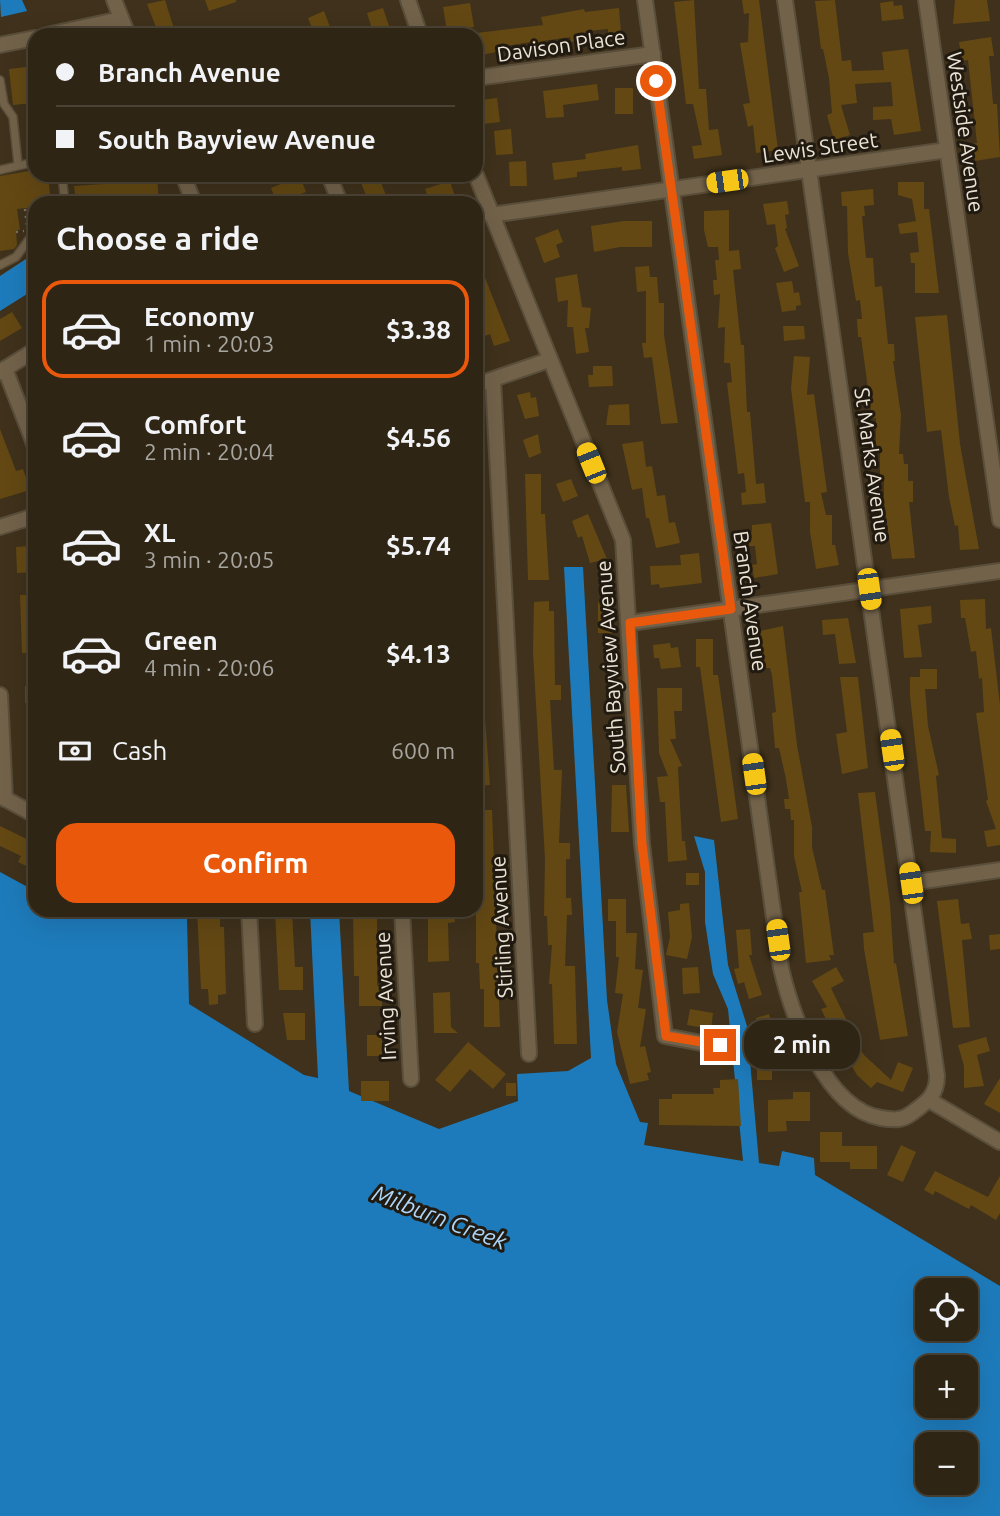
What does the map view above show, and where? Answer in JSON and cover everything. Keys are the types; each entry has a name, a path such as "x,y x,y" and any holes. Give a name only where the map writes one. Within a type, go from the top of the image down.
{"street":[{"path":"114,0 125,28"},
{"path":"408,0 418,28"},
{"name":"Branch Avenue","path":"645,0 781,968 790,1004 819,1065 839,1092 856,1107 874,1117 896,1120 907,1117 929,1100"},
{"name":"St Marks Avenue","path":"785,0 937,1076 937,1089 929,1100"},
{"name":"Westside Avenue","path":"926,0 1000,520"},
{"path":"79,28 121,19"},
{"path":"0,45 28,39"},
{"name":"Davison Place","path":"483,77 653,54"},
{"name":"Lewis Street","path":"491,215 947,150"},
{"name":"South Bayview Avenue","path":"479,182 623,540 642,844 666,1036 727,1048"},
{"path":"28,354 2,371 28,430"},
{"path":"483,383 549,360"},
{"name":"Stirling Avenue","path":"493,380 529,1054"},
{"path":"0,527 28,518"},
{"path":"630,623 1000,571"},
{"path":"0,695 3,798 28,811"},
{"path":"911,883 1000,870"},
{"path":"249,917 255,1024"},
{"name":"Irving Avenue","path":"402,917 411,1079"},
{"path":"929,1100 1000,1142"}],"lane":[{"path":"0,80 4,104 13,117 18,164"},
{"path":"0,170 28,163"},
{"path":"0,265 16,257 28,241"}],"path":[{"path":"16,232 27,229 26,209"},
{"path":"20,214 26,214"}],"water":[{"path":"0,0 22,0 27,11 1,17"},
{"path":"28,258 28,293 0,311 0,276"},
{"name":"Milburn Creek","path":"564,567 583,567 607,1000 616,1064 640,1122 648,1123 644,1145 743,1161 728,1009 713,974 705,922 705,872 694,836 714,840 728,965 747,1026 759,1163 779,1166 782,1151 814,1158 815,1175 1000,1286 1000,1516 0,1516 0,872 28,887 28,917 187,918 189,1004 304,1075 318,1078 310,917 339,917 349,1091 439,1129 518,1101 517,1074 568,1071 591,1058"}],"building":[{"path":"165,0 174,28 156,28 147,4"},
{"path":"205,0 236,0 236,2 209,11"},
{"path":"694,0 699,89 706,89 709,130 718,129 722,155 694,159 692,146 702,145 693,104 686,104 674,2"},
{"path":"742,0 759,0 778,150 756,153 753,125 748,127 743,104 750,103 740,43 748,42 749,13 744,14"},
{"path":"835,0 842,61 851,60 852,71 884,70 882,52 908,49 921,131 894,135 891,119 873,120 873,107 893,106 891,82 855,84 857,103 841,105 850,135 834,140 827,115 832,113 829,78 821,49 815,1"},
{"path":"955,0 987,0 990,21 953,24"},
{"path":"893,1 894,6 902,5 904,19 882,21 880,3"},
{"path":"470,3 474,27 446,28 443,7"},
{"path":"383,8 389,26 372,28 367,13"},
{"path":"619,8 621,33 608,34 608,29 588,31 589,39 571,42 570,37 543,41 544,45 530,47 530,42 507,46 507,50 483,55 483,32 543,25 541,17 584,9 585,12"},
{"path":"324,11 330,28 312,28 308,18"},
{"path":"991,37 994,56 989,56 993,104 997,104 1000,157 975,161 972,144 977,143 968,60 962,61 959,42"},
{"path":"28,67 28,104 13,105 9,69"},
{"path":"597,84 599,100 563,105 564,117 546,118 543,91"},
{"path":"615,88 633,88 633,114 615,114"},
{"path":"497,98 500,122 483,124 483,100"},
{"path":"511,129 513,154 496,155 494,131"},
{"path":"638,145 641,169 622,171 622,167 577,172 577,177 554,180 552,163 586,159 585,154"},
{"path":"526,161 527,186 510,186 509,162"},
{"path":"28,171 28,182 49,182 50,196 28,196 28,208 17,209 20,230 16,230 17,245 14,249 0,251 0,176"},
{"path":"158,182 158,196 75,196 74,186"},
{"path":"286,182 302,182 306,192 295,196 274,196 271,188"},
{"path":"361,182 381,182 386,196 366,196"},
{"path":"450,182 455,196 428,196 425,189"},
{"path":"898,182 924,182 924,209 929,209 939,293 915,293 915,263 911,263 910,253 919,252 917,232 900,234 898,224 916,221 912,199 898,195"},
{"path":"873,189 874,205 864,206 865,216 862,216 866,258 873,258 875,287 882,286 888,344 894,344 893,361 901,415 899,454 903,454 904,464 908,464 908,481 913,481 913,502 909,502 915,558 892,559 884,502 884,475 880,475 880,449 876,449 876,418 872,418 861,337 858,337 857,319 862,319 860,300 856,301 848,253 847,206 842,206 841,192"},
{"path":"787,201 789,214 785,215 785,229 799,266 784,272 775,248 778,246 775,224 767,225 763,204"},
{"path":"729,210 729,251 739,250 741,269 733,270 741,345 744,345 747,412 750,412 756,484 764,483 766,503 742,505 741,493 746,492 744,473 738,474 727,383 732,382 730,363 724,363 725,327 718,328 720,294 714,295 713,280 717,280 715,260 719,260 718,247 708,247 704,230 704,211"},
{"path":"624,221 652,221 652,247 620,247 594,252 591,226"},
{"path":"558,229 563,242 556,245 560,257 544,263 535,238"},
{"path":"649,266 650,277 657,277 659,303 664,303 664,335 678,423 661,424 652,357 644,358 642,343 646,343 646,291 637,292 635,267"},
{"path":"483,273 510,341 494,346 490,334 483,337"},
{"path":"577,274 582,307 591,308 589,328 585,328 589,352 576,354 573,327 567,327 568,300 558,302 555,278"},
{"path":"792,281 794,293 799,292 801,305 796,306 796,310 782,312 776,283"},
{"path":"12,312 22,328 0,341 0,319"},
{"path":"947,315 960,444 979,549 960,550 958,525 955,526 949,497 941,430 927,432 915,317"},
{"path":"783,326 804,326 805,339 784,341"},
{"path":"794,356 810,357 807,395 814,394 827,492 821,493 826,515 832,515 832,545 835,545 839,565 816,569 810,532 810,502 805,502 791,388"},
{"path":"593,366 612,366 613,386 589,387 588,375 593,375"},
{"path":"530,392 531,398 536,397 539,416 525,419 517,395"},
{"path":"629,404 630,425 606,425 609,405"},
{"path":"0,429 16,471 23,469 28,491 0,499"},
{"path":"538,434 541,453 529,458 523,440"},
{"path":"643,441 646,467 652,466 657,496 665,495 669,523 675,522 680,543 656,548 649,518 646,518 642,488 632,490 622,444"},
{"path":"525,474 541,474 541,514 545,514 549,580 528,580"},
{"path":"571,479 578,496 563,502 556,484"},
{"path":"588,514 607,559 590,563 582,536 578,538 572,521"},
{"path":"771,523 778,574 754,578 752,565 757,564 755,546 749,546 748,532 752,532 752,525"},
{"path":"28,546 28,572 17,573 16,547"},
{"path":"699,553 702,583 660,588 659,584 651,585 650,566 681,565 680,555"},
{"path":"20,595 28,595 28,653 22,653"},
{"path":"985,599 986,629 991,628 1000,705 1000,845 987,847 984,831 996,829 986,801 988,800 976,713 984,712 982,678 979,679 976,651 971,652 965,618 961,618 960,600"},
{"path":"549,601 549,611 554,611 555,685 561,685 561,700 550,700 554,770 562,770 559,843 570,843 570,859 566,859 566,898 571,898 572,915 567,915 565,966 575,966 577,1044 554,1044 552,984 549,984 552,945 548,945 547,916 544,916 545,859 533,652 534,602"},
{"path":"598,602 612,602 612,633 598,633"},
{"path":"931,606 932,623 918,625 922,657 904,658 900,609"},
{"path":"848,618 856,663 839,664 835,634 823,635 822,620"},
{"path":"783,626 797,745 812,827 812,847 822,890 825,890 834,955 829,955 831,960 806,963 799,892 802,892 794,856 794,820 791,820 790,809 785,809 784,799 789,799 779,748 775,748 772,713 776,712 772,675 770,668 764,668 760,631"},
{"path":"696,639 713,639 713,675 718,675 738,819 721,822 700,667 696,667"},
{"path":"670,643 671,648 678,647 681,667 661,669 659,658 654,658 653,645"},
{"path":"920,669 937,669 937,689 925,689 928,726 939,775 936,776 942,838 956,839 956,853 930,852 931,831 925,831 910,696 910,677 920,677"},
{"path":"840,677 858,677 868,768 842,774 836,734 847,732"},
{"path":"25,686 28,686 28,703 25,703"},
{"path":"657,688 682,688 682,711 674,711 676,739 670,739 682,766 678,767 682,841 685,841 687,860 668,862 665,802 660,802 657,777 668,776 659,753"},
{"path":"483,719 485,719 490,785 483,786"},
{"path":"612,722 624,722 624,747 612,747"},
{"path":"612,785 626,785 629,832 611,832"},
{"path":"875,792 890,904 894,964 896,963 908,1036 880,1040 864,949 863,933 874,932 858,793"},
{"path":"483,810 492,810 500,1027 484,1027 484,989 480,989 479,963 476,963 476,917 483,917"},
{"path":"0,826 28,840 28,867 18,862 21,856 0,846"},
{"path":"686,873 699,873 699,885 686,885"},
{"path":"608,899 626,899 626,933 637,933 635,969 643,970 638,1008 646,1009 640,1047 645,1046 651,1072 647,1073 649,1080 630,1084 617,1032 623,994 615,993 619,957 616,957 616,921 608,921"},
{"path":"958,899 961,924 969,923 972,939 962,940 970,1027 953,1028 937,901"},
{"path":"689,903 692,937 687,959 666,955 670,937 668,912 680,910 680,904"},
{"path":"197,917 220,917 220,927 224,927 226,994 218,995 218,1004 209,1005 208,989 201,989"},
{"path":"275,917 292,917 295,967 303,967 303,990 279,990"},
{"path":"353,917 377,917 377,986 382,986 382,1006 359,1006 359,976 354,976"},
{"path":"428,917 455,917 455,922 448,923 449,961 428,962"},
{"path":"750,929 752,955 749,955 762,995 749,999 744,982 738,984 734,969 739,968 736,930"},
{"path":"1000,934 1000,949 990,950 989,935"},
{"path":"698,967 700,993 683,994 682,968"},
{"path":"836,967 844,981 831,988 847,1021 844,1022 864,1055 891,1080 898,1062 913,1068 903,1092 877,1082 871,1088 857,1075 836,1039 821,1009 827,1007 812,981"},
{"path":"450,992 451,1027 458,1033 434,1033 433,993"},
{"path":"690,1009 713,1013 711,1029 687,1025"},
{"path":"283,1013 305,1013 305,1040 287,1040"},
{"path":"769,1014 779,1046 766,1050 756,1018"},
{"path":"367,1035 382,1035 382,1056 367,1056"},
{"path":"986,1037 990,1051 977,1055 984,1086 964,1088 964,1066 958,1045"},
{"path":"468,1042 506,1074 493,1089 470,1069 450,1092 435,1080"},
{"path":"757,1065 772,1065 772,1080 757,1080"},
{"path":"1000,1078 1000,1113 984,1104"},
{"path":"738,1079 741,1126 659,1125 659,1099 672,1099 672,1094 714,1094 713,1088 720,1088 720,1080"},
{"path":"361,1081 389,1081 389,1101 361,1101"},
{"path":"506,1083 516,1083 516,1096 506,1096"},
{"path":"793,1092 810,1092 810,1121 786,1121 787,1131 768,1132 768,1100 793,1099"},
{"path":"820,1132 842,1132 842,1146 877,1146 877,1169 850,1169 850,1162 820,1162"},
{"path":"901,1145 916,1152 903,1182 887,1175"},
{"path":"935,1171 988,1197 1000,1176 1000,1213 996,1220 971,1205 969,1209 935,1191 933,1195 924,1190"}],"route":[{"path":"656,81 731,609 630,623 642,844 666,1036 720,1045"}]}
